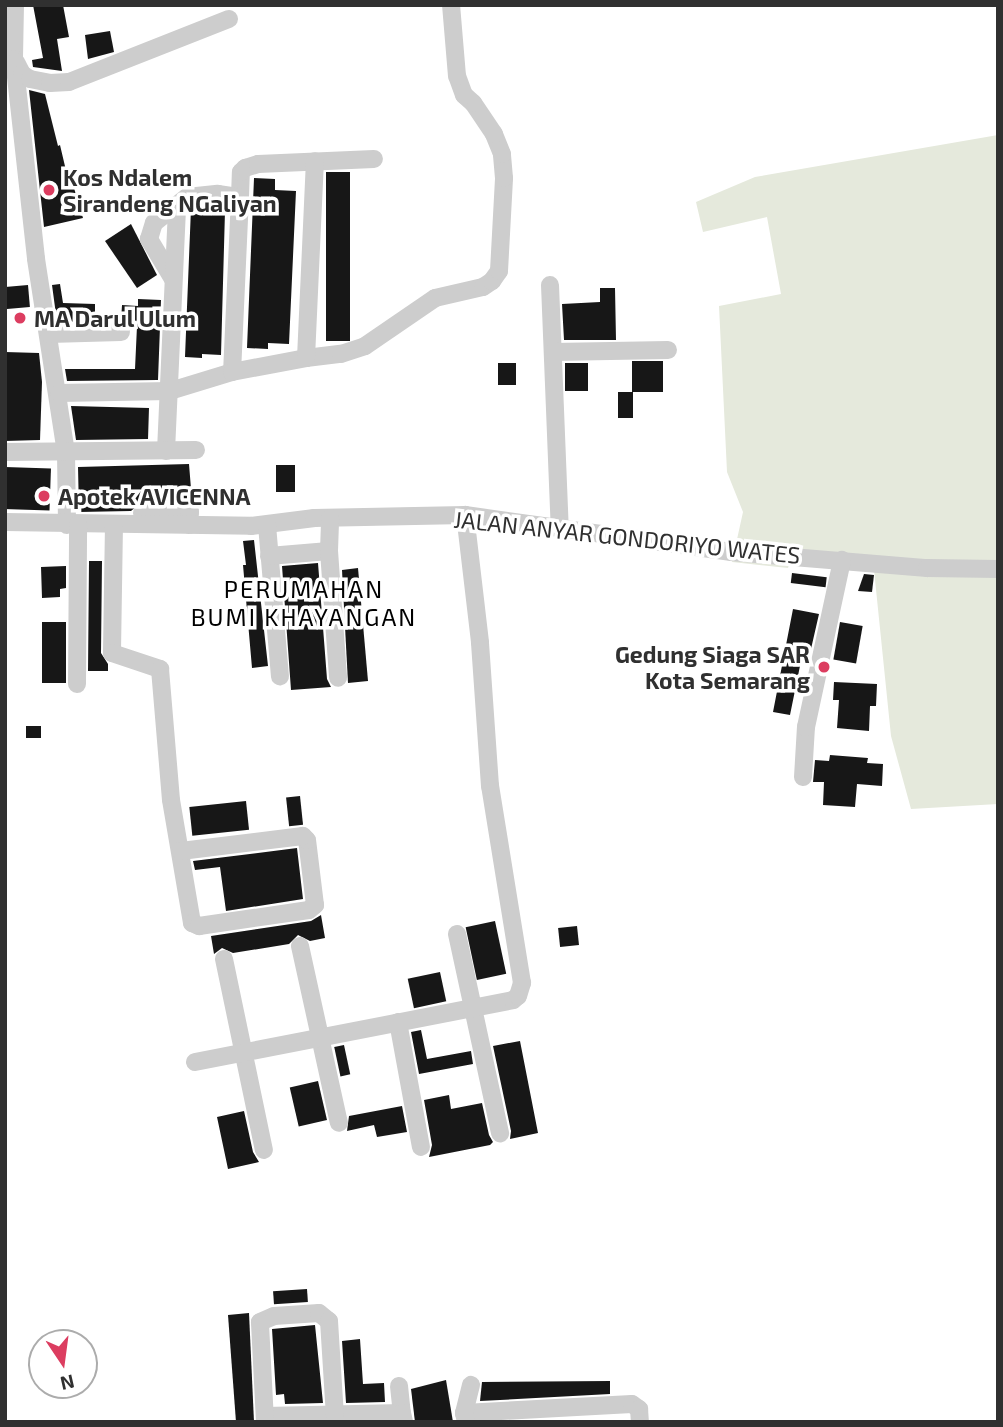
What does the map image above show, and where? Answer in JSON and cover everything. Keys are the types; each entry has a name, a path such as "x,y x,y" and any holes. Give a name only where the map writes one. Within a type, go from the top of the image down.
{"street":[{"path":"15,5 10,60 36,259 59,393 66,452 77,684"},
{"path":"59,393 170,391 232,372 341,354 365,346 435,298 483,287 492,281 499,271 504,178 502,153 494,134 473,103 464,95 457,76 451,5"},
{"path":"10,60 30,79 50,83 69,82 132,58 170,39 229,19"},
{"path":"232,372 241,172 245,168 265,163 374,159"},
{"path":"306,358 315,161"},
{"path":"173,279 149,239 154,223 187,197 218,194 240,197"},
{"path":"166,451 177,205"},
{"path":"550,285 561,529"},
{"path":"49,334 121,332"},
{"path":"553,352 668,350"},
{"path":"5,452 196,450"},
{"path":"5,512 70,522 188,512 190,525"},
{"path":"195,1062 513,1000 522,983 490,786 480,642 465,516"},
{"name":"JALAN ANYAR GONDORIYO WATES","path":"5,522 267,525 330,518 465,516 731,552 928,568 998,569"},
{"path":"330,518 329,551 338,678"},
{"path":"114,524 112,653 160,670 171,800 195,926 309,910 315,905 307,840 303,836 181,850"},
{"path":"267,525 280,676"},
{"path":"270,556 329,551"},
{"path":"803,777 806,727 842,560"},
{"path":"457,934 475,1007 500,1133"},
{"path":"300,946 339,1122"},
{"path":"224,958 264,1150"},
{"path":"398,1022 421,1147"},
{"path":"335,1416 329,1321 318,1313 274,1316 260,1322 265,1419 403,1417 399,1386"},
{"path":"471,1385 465,1418 632,1404 639,1409 640,1422"}],"shaded area":[{"path":"998,135 998,804 911,809 891,736 874,570 791,560 788,568 732,562 743,512 727,472 719,306 781,294 767,217 703,232 696,202 755,177"}],"building":[{"path":"33,5 63,5 69,37 57,39 62,71 33,67 32,60 43,58"},
{"path":"110,31 114,52 88,59 85,35"},
{"path":"29,90 45,94 68,179 71,178 83,218 44,227"},
{"path":"326,172 350,172 350,341 326,341"},
{"path":"254,178 275,179 275,190 296,191 289,344 268,343 268,349 247,348"},
{"path":"191,208 225,211 221,355 202,354 202,358 185,357"},
{"path":"131,224 157,275 137,288 105,241"},
{"path":"60,284 63,303 95,304 95,321 57,322 52,285"},
{"path":"28,285 30,307 7,309 5,287"},
{"path":"600,288 615,288 616,340 564,340 562,304 600,302"},
{"path":"138,299 161,300 158,380 67,381 65,369 135,369 137,326 121,321 122,305 138,306"},
{"path":"5,352 39,353 42,382 40,440 5,441"},
{"path":"632,361 663,361 663,392 632,392"},
{"path":"498,363 516,363 516,385 498,385"},
{"path":"565,363 588,363 588,391 565,391"},
{"path":"618,392 633,392 633,418 618,418"},
{"path":"71,406 149,408 148,439 76,440"},
{"path":"189,464 192,501 142,502 131,511 79,512 78,467"},
{"path":"276,465 295,465 295,492 276,492"},
{"path":"5,467 51,469 50,511 5,509"},
{"path":"254,540 268,666 252,668 243,541"},
{"path":"89,561 102,561 101,653 108,664 108,671 88,671"},
{"path":"318,563 327,679 331,687 291,690 282,566"},
{"path":"66,566 66,588 60,589 60,597 42,598 41,567"},
{"path":"358,568 368,681 348,683 342,570"},
{"path":"792,573 827,577 826,587 791,583"},
{"path":"864,574 874,575 872,592 858,591"},
{"path":"793,609 819,614 808,662 801,661 790,715 773,712"},
{"path":"42,622 66,622 66,683 42,683"},
{"path":"840,622 863,626 856,663 833,659"},
{"path":"834,682 877,684 876,706 870,706 869,731 837,728 839,700 833,700"},
{"path":"26,726 41,726 41,738 26,738"},
{"path":"830,755 868,758 867,763 883,764 882,786 857,784 855,807 823,805 824,782 813,782 815,760 829,761"},
{"path":"300,796 303,825 289,826 286,797"},
{"path":"246,801 249,830 192,836 189,807"},
{"path":"297,848 303,899 226,911 220,867 195,870 193,861"},
{"path":"321,915 325,938 310,941 298,935 289,944 233,953 222,948 214,954 211,936 311,921"},
{"path":"495,921 506,974 477,980 466,927"},
{"path":"577,926 579,945 560,947 558,928"},
{"path":"440,972 446,1001 414,1008 408,979"},
{"path":"421,1030 427,1059 471,1051 473,1064 419,1074 411,1032"},
{"path":"520,1041 538,1133 510,1139 511,1131 493,1046"},
{"path":"344,1045 350,1074 340,1076 334,1047"},
{"path":"318,1081 327,1120 299,1126 290,1088"},
{"path":"449,1095 451,1109 482,1103 493,1142 490,1145 429,1157 432,1145 424,1100"},
{"path":"402,1106 407,1132 377,1137 374,1125 347,1131 349,1116"},
{"path":"244,1111 253,1152 259,1162 228,1169 217,1117"},
{"path":"307,1289 308,1302 274,1304 273,1291"},
{"path":"249,1313 254,1422 236,1422 228,1315"},
{"path":"315,1325 323,1403 285,1404 284,1394 276,1395 272,1329"},
{"path":"360,1339 363,1384 384,1383 385,1402 346,1403 342,1341"},
{"path":"446,1380 453,1422 415,1422 411,1389"},
{"path":"610,1381 610,1394 480,1401 482,1382"}],"place":[{"name":"Kos Ndalem Sirandeng NGaliyan","path":"49,190"},
{"name":"MA Darul Ulum","path":"20,318"},
{"name":"Apotek AVICENNA","path":"44,496"},
{"name":"Gedung Siaga SAR Kota Semarang","path":"824,667"}],"district":[{"name":"PERUMAHAN BUMI KHAYANGAN","path":"304,603"}]}
